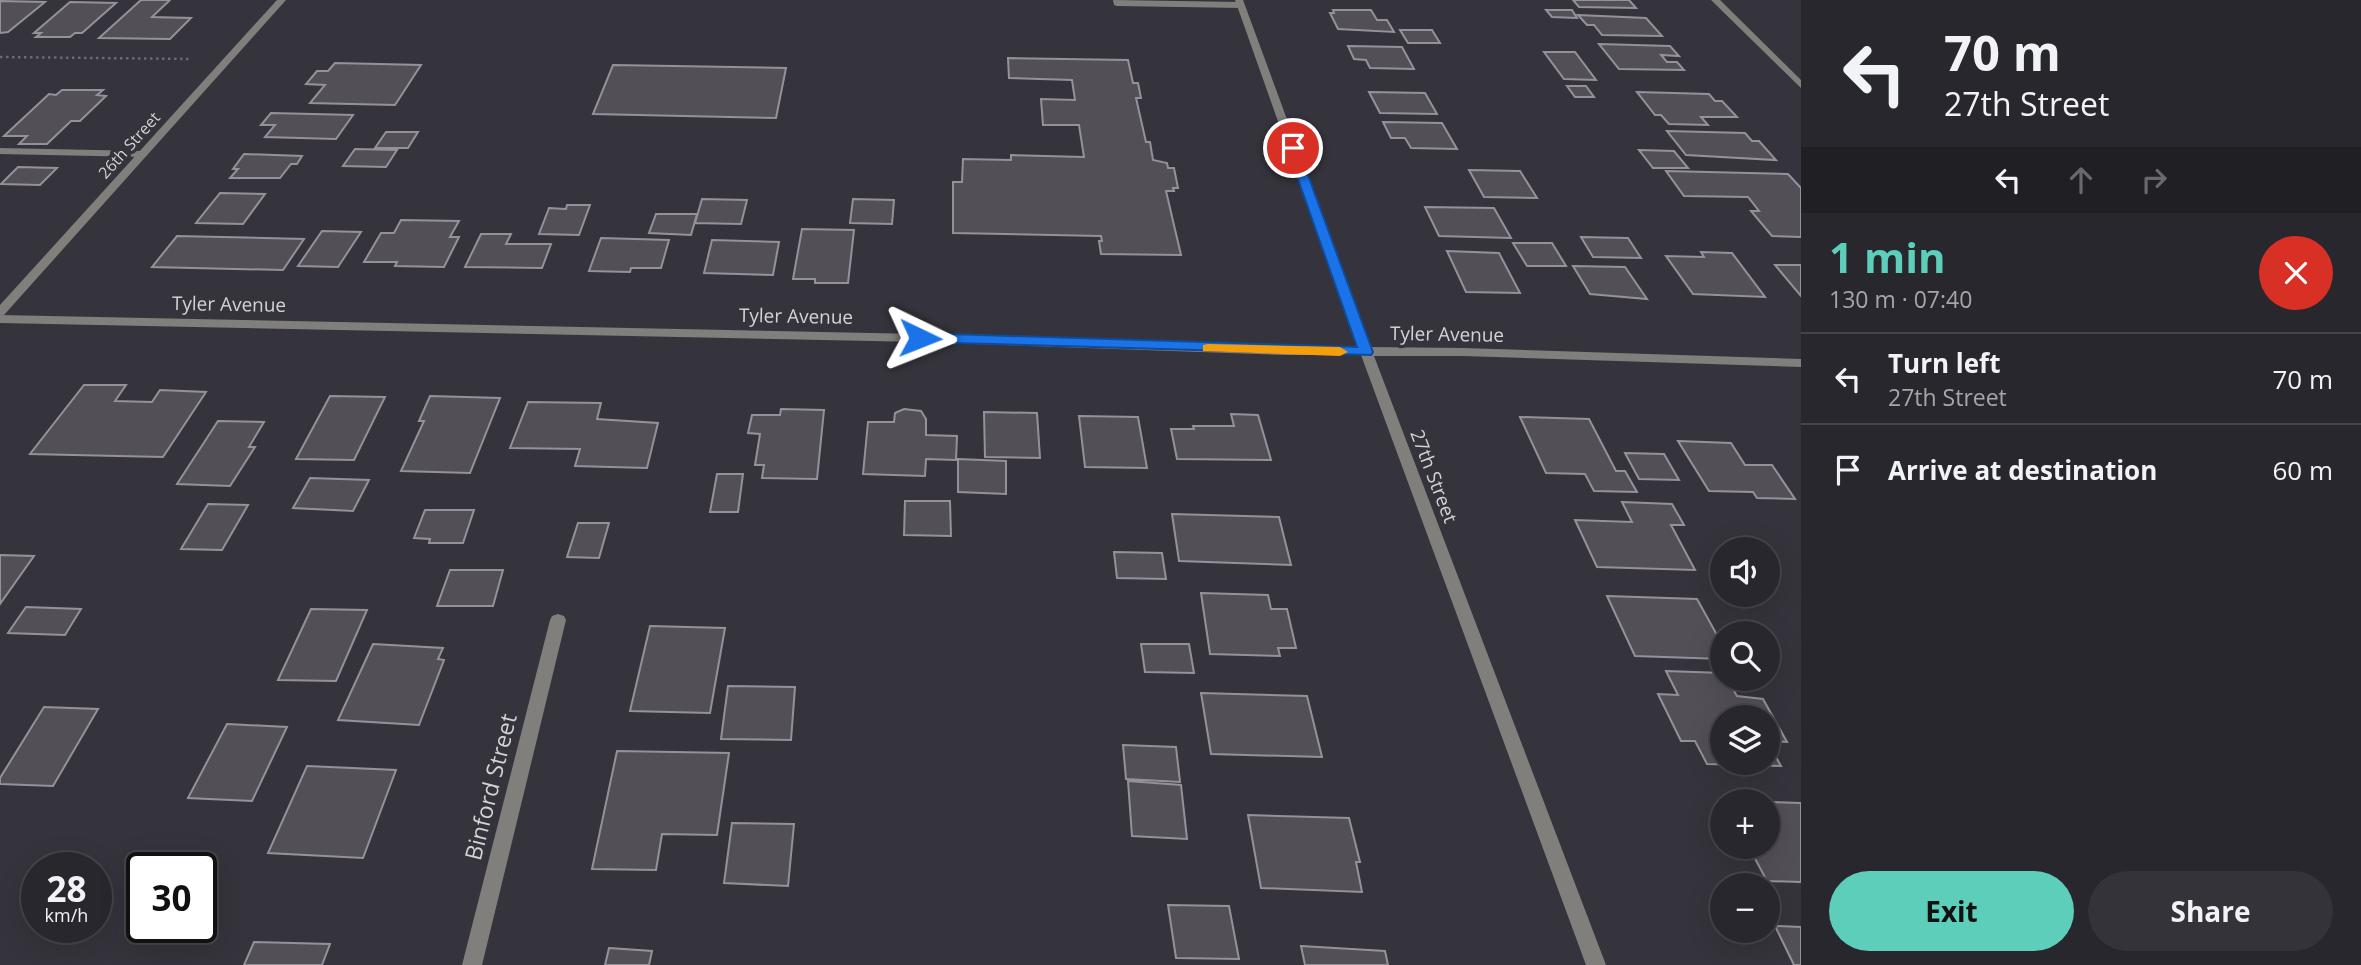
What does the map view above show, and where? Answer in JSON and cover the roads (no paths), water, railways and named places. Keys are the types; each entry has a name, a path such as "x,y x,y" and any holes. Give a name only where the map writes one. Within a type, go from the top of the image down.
{"street":[{"name":"26th Street","path":"0,312 282,0"},
{"path":"1117,0 1117,3 1240,2"},
{"path":"1715,0 1801,85"},
{"name":"27th Street","path":"1240,2 1366,352 1596,965"},
{"path":"0,151 142,154"},
{"name":"Tyler Avenue","path":"0,319 906,337 1801,363"},
{"name":"Binford Street","path":"472,965 558,620"}]}
